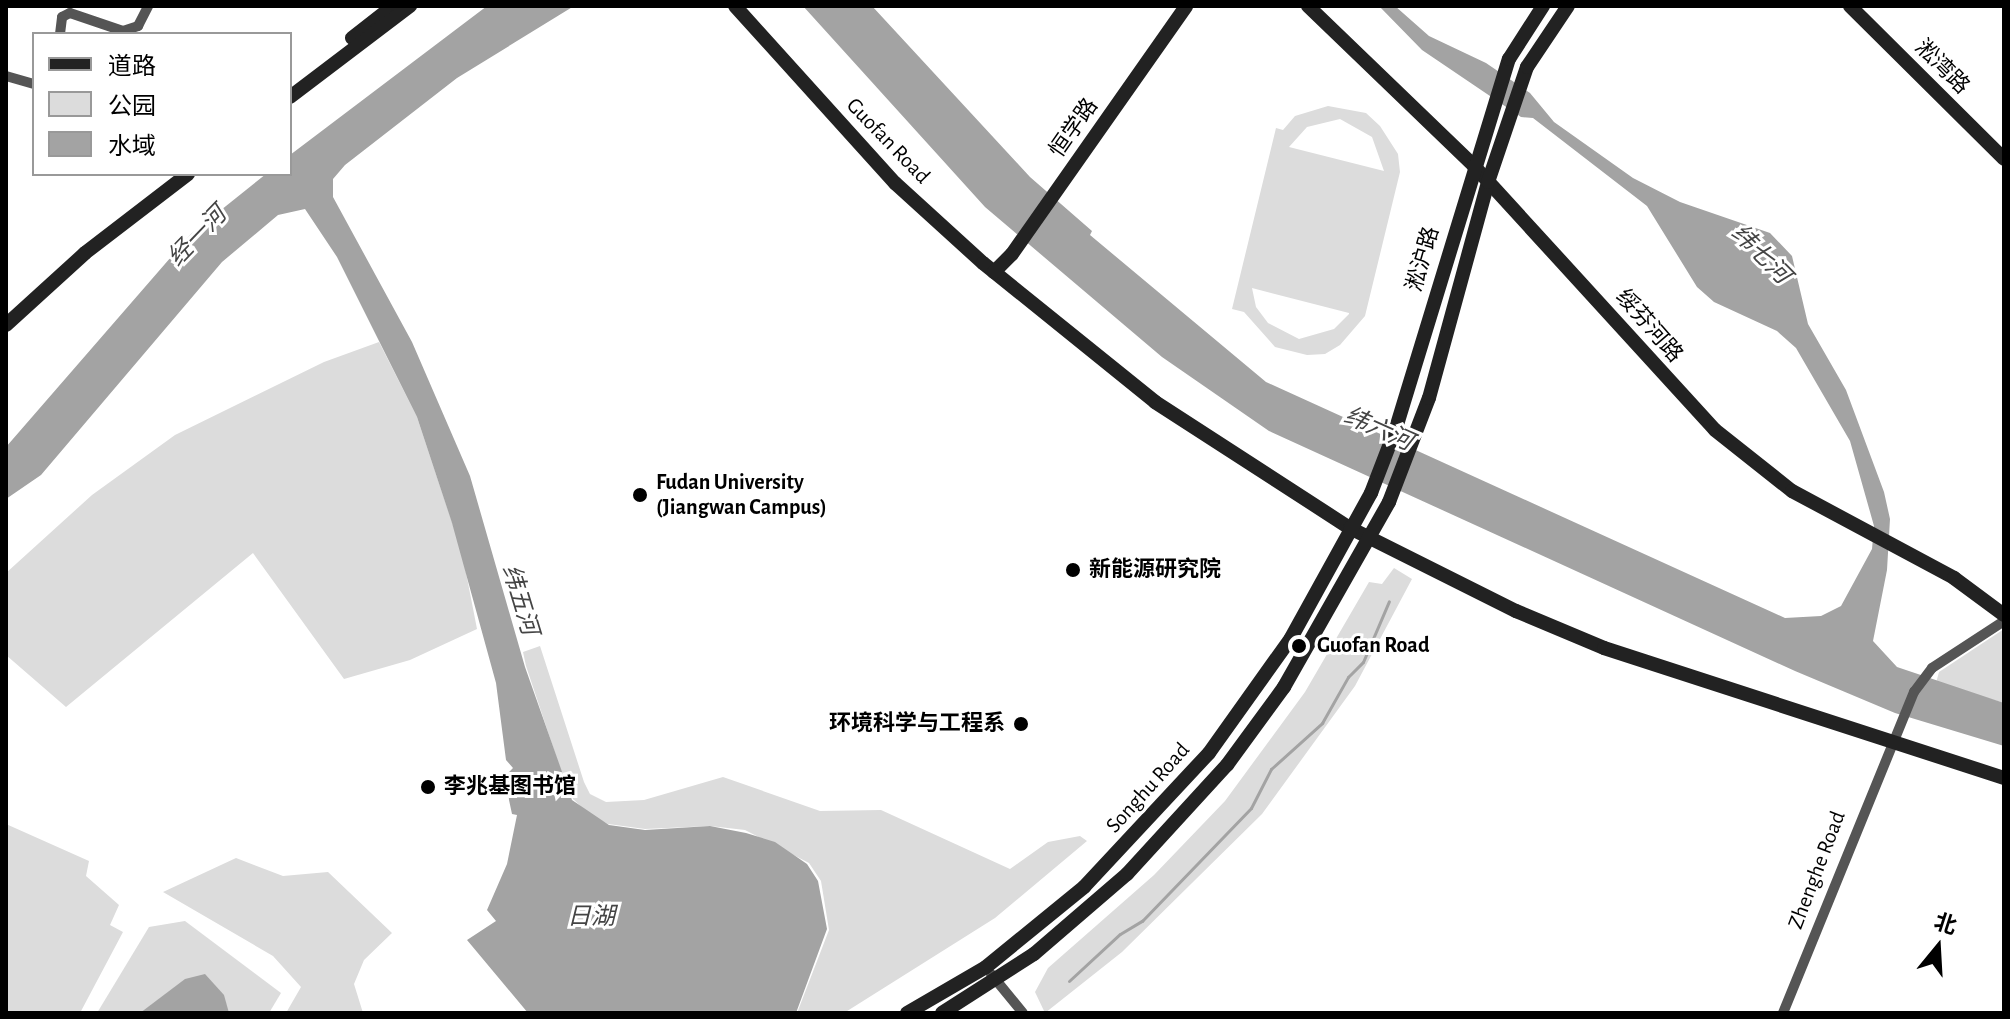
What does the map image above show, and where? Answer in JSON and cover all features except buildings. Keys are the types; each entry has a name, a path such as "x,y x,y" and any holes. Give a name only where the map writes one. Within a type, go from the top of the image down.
{"main road":[{"path":"292,84 393,6"},
{"path":"292,95 410,6"},
{"name":"恒学路","path":"994,272 1019,244 1186,6"},
{"name":"绥芬河路","path":"1308,6 1474,166 1715,430 1792,491 1865,533 1954,578 2004,618"},
{"name":"淞沪路","path":"1350,528 1371,493 1396,428 1509,59 1543,6"},
{"name":"淞沪路","path":"1389,502 1415,436 1488,182 1527,67 1568,6"},
{"name":"淞湾路","path":"1850,6 2004,159"},
{"name":"Guofan Road","path":"737,7 895,183 994,272 1155,402 1350,528 1604,648 2004,778"},
{"path":"6,315 78,250 173,176"},
{"path":"6,325 85,253 185,176"},
{"name":"Songhu Road","path":"942,1013 997,981 1098,901 1227,765 1284,687 1389,502"},
{"name":"Songhu Road","path":"907,1013 986,967 1084,887 1209,753 1291,638 1350,528"}],"street":[{"path":"60,32 62,17 70,13 123,31 138,26 148,6"},
{"path":"6,76 32,83"},
{"name":"Zhenghe Road","path":"1783,1013 1898,723 1932,668 2004,618"},
{"path":"986,967 1023,1013"}],"green space":[{"path":"1328,106 1366,113 1380,126 1398,154 1400,172 1365,316 1340,345 1325,354 1307,355 1275,347 1244,312 1232,309 1276,128 1283,130 1295,116","holes":["1340,119 1372,137 1384,171 1289,147 1307,127","1252,288 1349,313 1349,314 1334,329 1299,339 1268,323 1256,307"]},
{"path":"379,342 417,417 462,552 477,629 410,660 344,679 253,553 66,707 6,655 6,573 92,495 175,435 324,362"},
{"path":"1394,568 1412,579 1355,686 1262,814 1122,952 1045,1013 1035,992 1048,968 1154,875 1225,801 1305,692 1369,582 1382,584"},
{"path":"2004,629 2004,703 1936,683 1939,672"},
{"path":"540,646 584,782 590,794 606,802 644,800 723,777 820,811 881,810 1010,869 1048,842 1080,836 1087,841 995,918 844,1013 797,1013 829,930 821,881 809,863 745,830 710,826 645,829 608,824 589,814 573,799 526,666 523,652"},
{"path":"6,824 89,861 86,876 119,905 110,925 123,932 80,1013 6,1013"},
{"path":"236,858 283,876 328,872 392,933 364,960 354,984 363,1013 286,1013 301,987 273,956 163,892"},
{"path":"185,921 281,993 269,1013 97,1013 149,927"}],"water":[{"path":"487,6 574,6 457,78 345,165 333,179 333,197 412,342 470,476 525,667 572,800 609,825 645,830 710,826 746,833 775,842 807,864 818,881 827,929 796,1013 528,1013 467,940 496,921 487,910 507,864 517,815 512,814 509,800 507,774 513,768 506,760 496,683 452,523 417,417 337,257 305,209 278,215 222,262 41,475 6,499 6,447 191,234 264,176 292,176 292,153"},
{"name":"纬七河","path":"803,6 872,6 1030,177 1092,231 1090,235 1266,382 1785,618 1821,616 1841,606 1872,549 1874,526 1850,441 1796,348 1777,331 1714,302 1697,287 1647,206 1533,118 1521,117 1422,50 1379,6 1395,6 1429,36 1486,63 1530,93 1554,122 1633,178 1680,202 1770,233 1792,256 1808,324 1846,390 1884,492 1890,519 1887,570 1873,641 1897,667 2004,703 2004,746 1895,713 1795,671 1269,431 1162,357 985,207"},
{"path":"205,974 224,995 229,1013 140,1013 185,979"}],"waterway":[{"path":"1069,981 1120,934 1142,921 1251,808 1271,769 1322,723 1348,677 1363,662 1389,601"}],"place":[{"name":"Fudan University (Jiangwan Campus)","path":"640,495"},
{"name":"新能源研究院","path":"1073,570"},
{"name":"Guofan Road","path":"1299,646"},
{"name":"环境科学与工程系","path":"1021,724"},
{"name":"李兆基图书馆","path":"428,787"}],"water label":[{"name":"经一河","path":"198,237"},
{"name":"纬六河","path":"1378,430"},
{"name":"纬五河","path":"519,600"},
{"name":"日湖","path":"591,918"}]}
